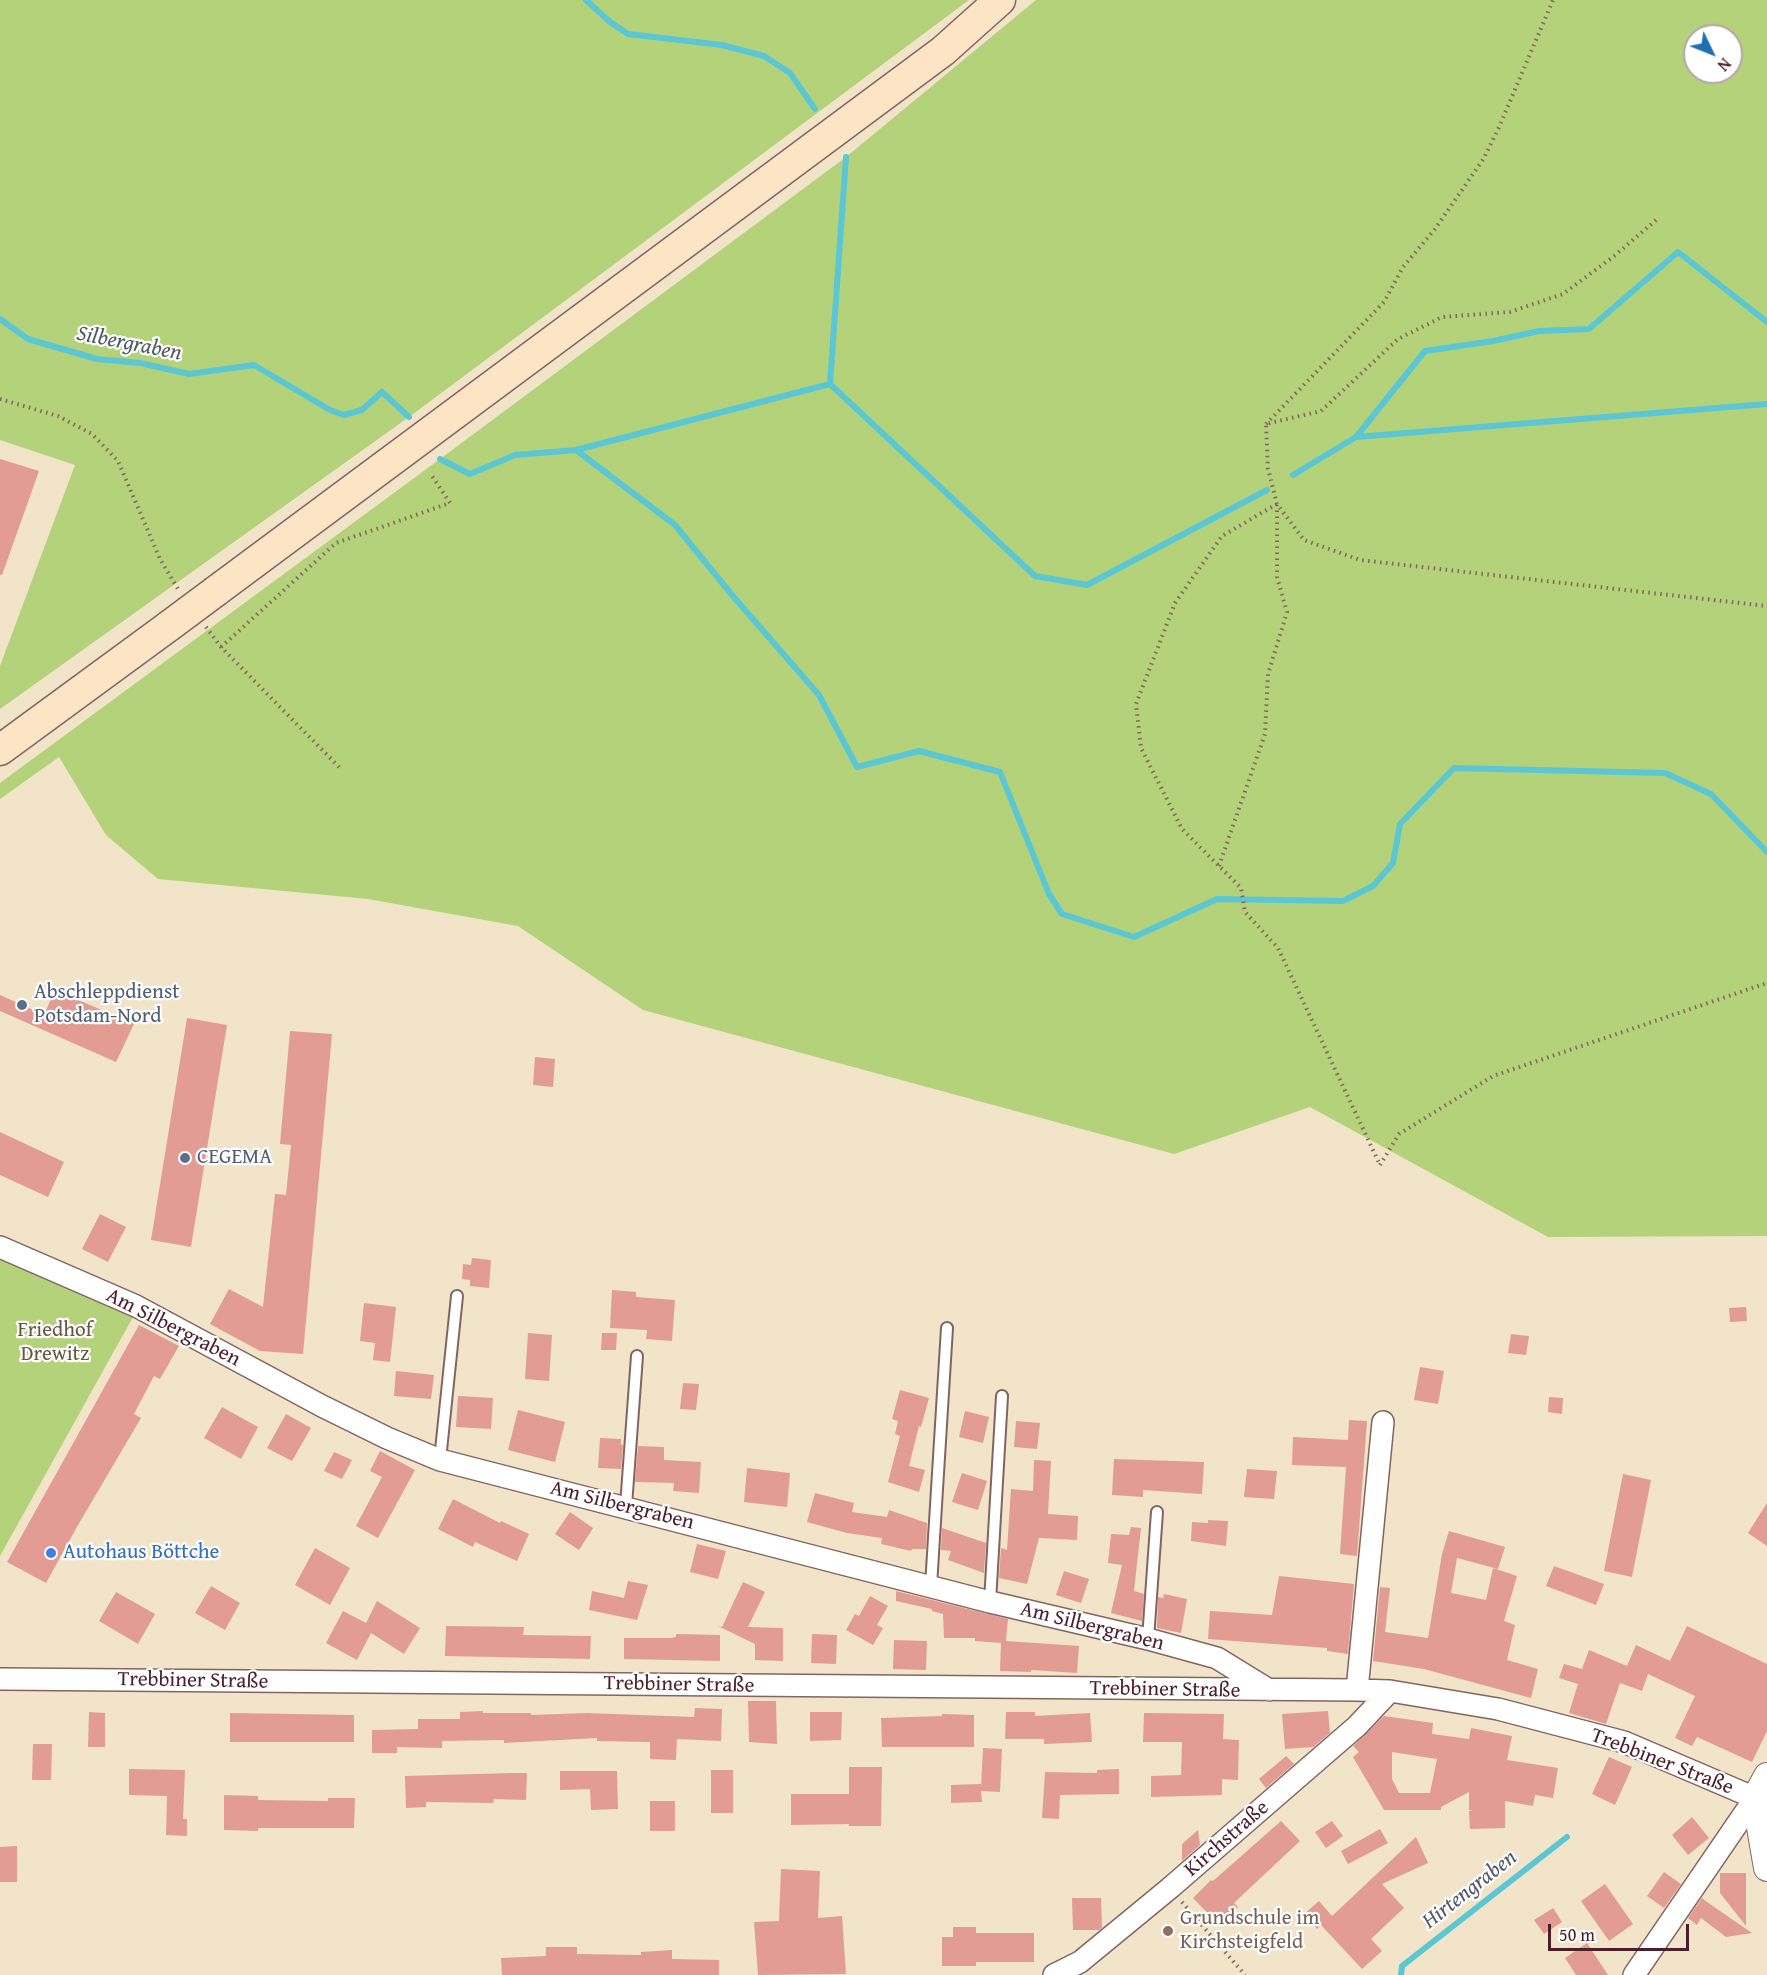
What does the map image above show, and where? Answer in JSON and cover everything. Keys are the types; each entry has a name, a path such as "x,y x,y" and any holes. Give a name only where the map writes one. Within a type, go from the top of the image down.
{"main road":[{"path":"0,750 943,51 1000,0"}],"street":[{"name":"Am Silbergraben","path":"0,1247 136,1306 322,1406 387,1438 440,1460 626,1506 990,1602 1148,1639 1216,1658 1270,1691"},
{"path":"1357,1690 1383,1422"},
{"name":"Trebbiner Straße","path":"0,1679 1390,1691 1498,1709 1624,1742 1761,1787"},
{"name":"Kirchstraße","path":"1054,1975 1080,1962 1170,1888 1357,1726 1390,1691"},
{"path":"1761,1787 1767,1868"},
{"path":"1634,1975 1761,1787"}],"lane":[{"path":"440,1460 457,1296"},
{"path":"931,1586 947,1328"},
{"path":"626,1506 637,1356"},
{"path":"990,1602 1002,1396"},
{"path":"1148,1639 1157,1512"}],"path":[{"path":"1219,866 1265,734 1268,674 1287,612 1277,577 1277,504 1268,469 1266,424 1384,302 1403,267 1435,229 1484,158 1553,0"},
{"path":"1266,424 1321,411 1398,339 1442,317 1510,312 1563,294 1613,257 1656,220"},
{"path":"0,399 66,421 92,434 118,461 160,560 180,592"},
{"path":"221,647 336,543 450,503 430,473"},
{"path":"1277,504 1304,540 1360,560 1767,606"},
{"path":"1277,504 1222,536 1175,603 1136,704 1141,748 1182,830 1242,888 1245,912 1278,948 1380,1165 1399,1134 1493,1076 1767,983"},
{"path":"200,619 221,647 340,768"},
{"path":"1170,1888 1245,1975"}],"green space":[{"path":"0,0 969,0 409,417 0,709 0,666 75,465 0,440"},
{"path":"1036,0 1767,0 1767,1236 1548,1237 1310,1107 1174,1154 643,1010 518,926 368,899 158,879 106,835 59,757 0,799 0,783 846,157"},
{"name":"Friedhof Drewitz","path":"0,1257 133,1317 0,1556"}],"building":[{"path":"0,459 39,471 2,575 0,575"},
{"path":"55,990 134,1024 116,1062 0,1011 0,995 44,1015"},
{"name":"CEGEMA","path":"187,1018 227,1025 191,1247 151,1240"},
{"path":"290,1031 332,1034 303,1354 260,1351 210,1324 229,1289 263,1307 275,1194 286,1195 291,1145 280,1144"},
{"path":"535,1057 555,1059 553,1087 533,1085"},
{"path":"0,1132 64,1162 48,1197 0,1175"},
{"path":"100,1214 126,1227 108,1262 82,1249"},
{"path":"472,1258 491,1260 489,1288 470,1286 470,1280 462,1279 463,1264 471,1265"},
{"path":"612,1290 636,1292 636,1297 675,1300 672,1341 646,1339 647,1330 610,1328"},
{"path":"364,1303 396,1307 390,1362 373,1360 375,1343 360,1341"},
{"path":"1746,1307 1747,1321 1730,1322 1729,1308"},
{"path":"139,1325 179,1346 160,1379 154,1376 134,1414 141,1418 46,1583 7,1562"},
{"path":"528,1333 552,1335 549,1381 525,1379"},
{"path":"602,1333 617,1333 616,1350 601,1350"},
{"path":"1511,1334 1529,1336 1526,1355 1508,1353"},
{"path":"1420,1367 1444,1371 1438,1404 1414,1400"},
{"path":"396,1371 434,1375 431,1399 394,1396"},
{"path":"683,1383 699,1384 696,1410 680,1409"},
{"path":"900,1390 929,1398 909,1466 925,1470 919,1492 888,1482 900,1436 895,1434 898,1421 892,1419"},
{"path":"458,1396 493,1398 491,1429 456,1427"},
{"path":"1549,1397 1563,1398 1562,1414 1548,1412"},
{"path":"222,1407 258,1427 241,1459 204,1438"},
{"path":"518,1410 565,1422 555,1462 508,1450"},
{"path":"965,1411 989,1417 983,1443 959,1437"},
{"path":"286,1414 311,1428 292,1461 267,1448"},
{"path":"1349,1420 1367,1421 1357,1556 1340,1554 1346,1467 1292,1465 1293,1437 1348,1440"},
{"path":"1016,1421 1040,1423 1037,1449 1014,1447"},
{"path":"600,1438 621,1439 621,1445 623,1445 621,1469 598,1468"},
{"path":"638,1446 664,1447 664,1460 701,1462 699,1493 673,1491 674,1483 635,1482"},
{"path":"380,1451 415,1470 378,1538 356,1526 382,1477 370,1471"},
{"path":"334,1452 352,1460 342,1479 324,1471"},
{"path":"1114,1459 1204,1462 1202,1494 1143,1490 1143,1497 1112,1495"},
{"path":"1034,1460 1051,1461 1048,1514 1078,1516 1077,1540 1039,1538 1027,1584 999,1578 1001,1548 1007,1550 1011,1489 1033,1491"},
{"path":"747,1468 790,1473 787,1507 744,1502"},
{"path":"1247,1469 1277,1471 1274,1499 1244,1497"},
{"path":"962,1473 987,1481 978,1510 952,1502"},
{"path":"1623,1474 1651,1480 1632,1577 1604,1571"},
{"path":"815,1493 854,1503 852,1512 887,1517 889,1510 927,1523 926,1549 912,1549 911,1551 881,1544 882,1538 847,1533 807,1522"},
{"path":"453,1499 500,1523 501,1521 529,1534 517,1561 475,1542 473,1547 438,1529"},
{"path":"1767,1503 1767,1546 1748,1533"},
{"path":"570,1512 593,1528 579,1550 555,1534"},
{"path":"1208,1520 1228,1521 1226,1546 1191,1541 1192,1522 1208,1523"},
{"path":"1131,1527 1141,1528 1134,1591 1144,1594 1142,1621 1111,1613 1122,1565 1108,1563 1111,1534 1129,1535"},
{"path":"942,1528 986,1543 984,1573 948,1560 951,1551 941,1550"},
{"path":"1449,1531 1505,1547 1498,1569 1457,1558 1451,1593 1486,1600 1493,1568 1517,1576 1504,1621 1515,1625 1507,1660 1538,1669 1531,1698 1424,1669 1373,1661 1380,1587 1390,1588 1385,1632 1428,1638 1442,1554"},
{"path":"697,1544 726,1551 718,1579 690,1572"},
{"path":"315,1548 350,1568 330,1605 295,1585"},
{"path":"1554,1566 1604,1584 1596,1605 1546,1586"},
{"path":"1064,1571 1089,1579 1081,1603 1056,1595"},
{"path":"1279,1576 1354,1584 1348,1654 1327,1651 1327,1648 1208,1639 1210,1611 1272,1615"},
{"path":"628,1581 648,1585 637,1620 589,1610 592,1591 624,1598"},
{"path":"743,1582 765,1592 748,1627 783,1628 783,1661 755,1660 755,1644 718,1626 722,1627"},
{"path":"211,1586 240,1603 225,1630 195,1613"},
{"path":"896,1591 1008,1619 1006,1641 1079,1646 1077,1673 1031,1670 1031,1672 1000,1671 1001,1643 975,1641 975,1638 944,1638 943,1614 932,1611 932,1609 896,1601"},
{"path":"116,1592 155,1614 138,1644 99,1621"},
{"path":"1164,1594 1187,1599 1181,1633 1157,1628 1158,1597 1163,1598"},
{"path":"870,1596 888,1606 877,1625 883,1628 873,1645 846,1630 855,1614 859,1616"},
{"path":"377,1601 420,1628 404,1654 371,1633 357,1660 326,1643 343,1611 366,1623"},
{"path":"446,1626 524,1627 523,1635 591,1636 590,1659 445,1656"},
{"path":"1687,1626 1767,1664 1767,1731 1752,1762 1697,1737 1692,1746 1675,1738 1695,1696 1648,1674 1642,1691 1620,1683 1606,1724 1569,1713 1578,1684 1559,1678 1564,1664 1582,1669 1589,1650 1627,1666 1636,1645 1670,1661"},
{"path":"676,1634 720,1635 720,1661 624,1659 624,1638 671,1638 676,1637"},
{"path":"812,1634 837,1635 836,1664 811,1663"},
{"path":"894,1640 927,1641 926,1670 893,1669"},
{"path":"748,1701 776,1701 777,1744 749,1742"},
{"path":"695,1708 722,1709 721,1741 677,1739 676,1760 650,1759 650,1742 597,1741 597,1738 504,1743 504,1740 442,1741 442,1748 397,1747 397,1753 372,1753 372,1730 418,1729 418,1719 460,1719 460,1712 694,1717"},
{"path":"1328,1711 1330,1733 1313,1747 1285,1749 1282,1714"},
{"path":"89,1712 105,1713 105,1747 88,1747"},
{"path":"810,1712 842,1712 841,1740 810,1741"},
{"path":"1006,1712 1035,1712 1035,1716 1090,1713 1092,1742 1044,1744 1044,1739 1005,1739"},
{"path":"230,1713 354,1715 354,1742 230,1742"},
{"path":"1144,1713 1224,1714 1223,1739 1239,1740 1238,1780 1222,1779 1222,1795 1151,1797 1151,1776 1181,1775 1182,1742 1143,1742"},
{"path":"942,1714 974,1715 974,1747 882,1747 881,1718 942,1716"},
{"path":"1384,1716 1433,1723 1432,1734 1469,1739 1471,1728 1512,1736 1507,1760 1558,1768 1553,1798 1535,1795 1533,1806 1505,1801 1505,1828 1470,1829 1469,1811 1473,1810 1469,1810 1469,1792 1441,1807 1441,1810 1384,1810 1353,1757 1359,1752 1353,1746","holes":["1392,1752 1437,1759 1430,1793 1399,1793 1392,1779"]},
{"path":"33,1744 52,1744 51,1780 32,1780"},
{"path":"983,1748 1002,1749 1000,1792 981,1791 982,1802 951,1803 951,1785 981,1784 981,1788"},
{"path":"1286,1756 1294,1764 1266,1788 1259,1779"},
{"path":"1609,1757 1632,1767 1615,1805 1592,1794"},
{"path":"849,1767 882,1767 881,1826 791,1825 791,1794 849,1794"},
{"path":"129,1769 185,1770 183,1819 187,1819 187,1836 166,1835 167,1796 129,1795"},
{"path":"1119,1769 1119,1794 1060,1795 1059,1819 1042,1818 1045,1772 1097,1773 1097,1770"},
{"path":"711,1770 733,1770 733,1813 711,1813"},
{"path":"560,1771 617,1771 618,1809 591,1810 590,1789 560,1790"},
{"path":"527,1773 526,1800 494,1799 493,1803 426,1802 426,1807 406,1808 405,1776"},
{"path":"224,1795 258,1796 258,1800 328,1801 328,1798 355,1798 354,1828 224,1830"},
{"path":"650,1801 675,1801 675,1831 650,1831"},
{"path":"1692,1817 1709,1838 1688,1855 1672,1835"},
{"path":"1281,1821 1300,1841 1234,1903 1238,1907 1219,1925 1193,1898"},
{"path":"1332,1821 1343,1836 1326,1848 1315,1832"},
{"path":"1380,1829 1388,1843 1348,1864 1341,1851"},
{"path":"1198,1830 1200,1845 1182,1861 1182,1844"},
{"path":"1416,1837 1428,1863 1382,1884 1404,1908 1371,1939 1382,1951 1362,1969 1321,1925 1317,1929 1304,1914 1319,1901 1332,1916"},
{"path":"17,1846 17,1882 0,1882 0,1847"},
{"path":"781,1869 820,1871 818,1918 842,1916 846,1974 758,1975 754,1922 779,1921"},
{"path":"1664,1872 1681,1884 1664,1908 1647,1896"},
{"path":"1720,1873 1746,1873 1746,1926 1720,1893"},
{"path":"1605,1884 1633,1924 1609,1941 1581,1901"},
{"path":"1072,1898 1101,1898 1102,1928 1073,1930"},
{"path":"1702,1898 1752,1933 1726,1937 1701,1918 1697,1925 1688,1918"},
{"path":"1553,1908 1562,1922 1544,1934 1534,1920"},
{"path":"953,1927 976,1927 976,1933 1034,1933 1034,1962 976,1962 976,1966 942,1966 942,1937 953,1937"},
{"path":"1587,1943 1608,1975 1576,1975 1565,1958"},
{"path":"546,1947 577,1947 577,1954 641,1955 641,1952 672,1950 672,1959 719,1960 719,1975 502,1975 501,1958 546,1956"}],"waterway":[{"path":"586,0 610,22 628,34 722,45 764,56 790,73 815,109"},
{"path":"830,384 846,157"},
{"path":"1356,437 1425,351 1493,341 1539,331 1589,329 1678,252 1767,322"},
{"name":"Silbergraben","path":"0,319 28,339 97,359 140,363 189,374 254,365 330,410 344,415 362,410 382,392 409,417"},
{"path":"576,450 830,384 1035,576 1087,585 1267,490"},
{"path":"1293,475 1356,437 1767,404"},
{"path":"440,459 470,474 515,455 576,450 675,525 819,695 857,767 919,751 1000,772 1049,894 1062,914 1134,937 1217,899 1343,901 1373,886 1393,863 1400,824 1454,768 1665,773 1711,794 1767,852"},
{"name":"Hirtengraben","path":"1401,1975 1402,1966 1567,1837"}],"place":[{"name":"Abschleppdienst Potsdam-Nord","path":"22,1005"},
{"name":"CEGEMA","path":"185,1158"},
{"name":"Autohaus Böttche","path":"51,1553"},
{"name":"Grundschule im Kirchsteigfeld","path":"1168,1931"}]}
